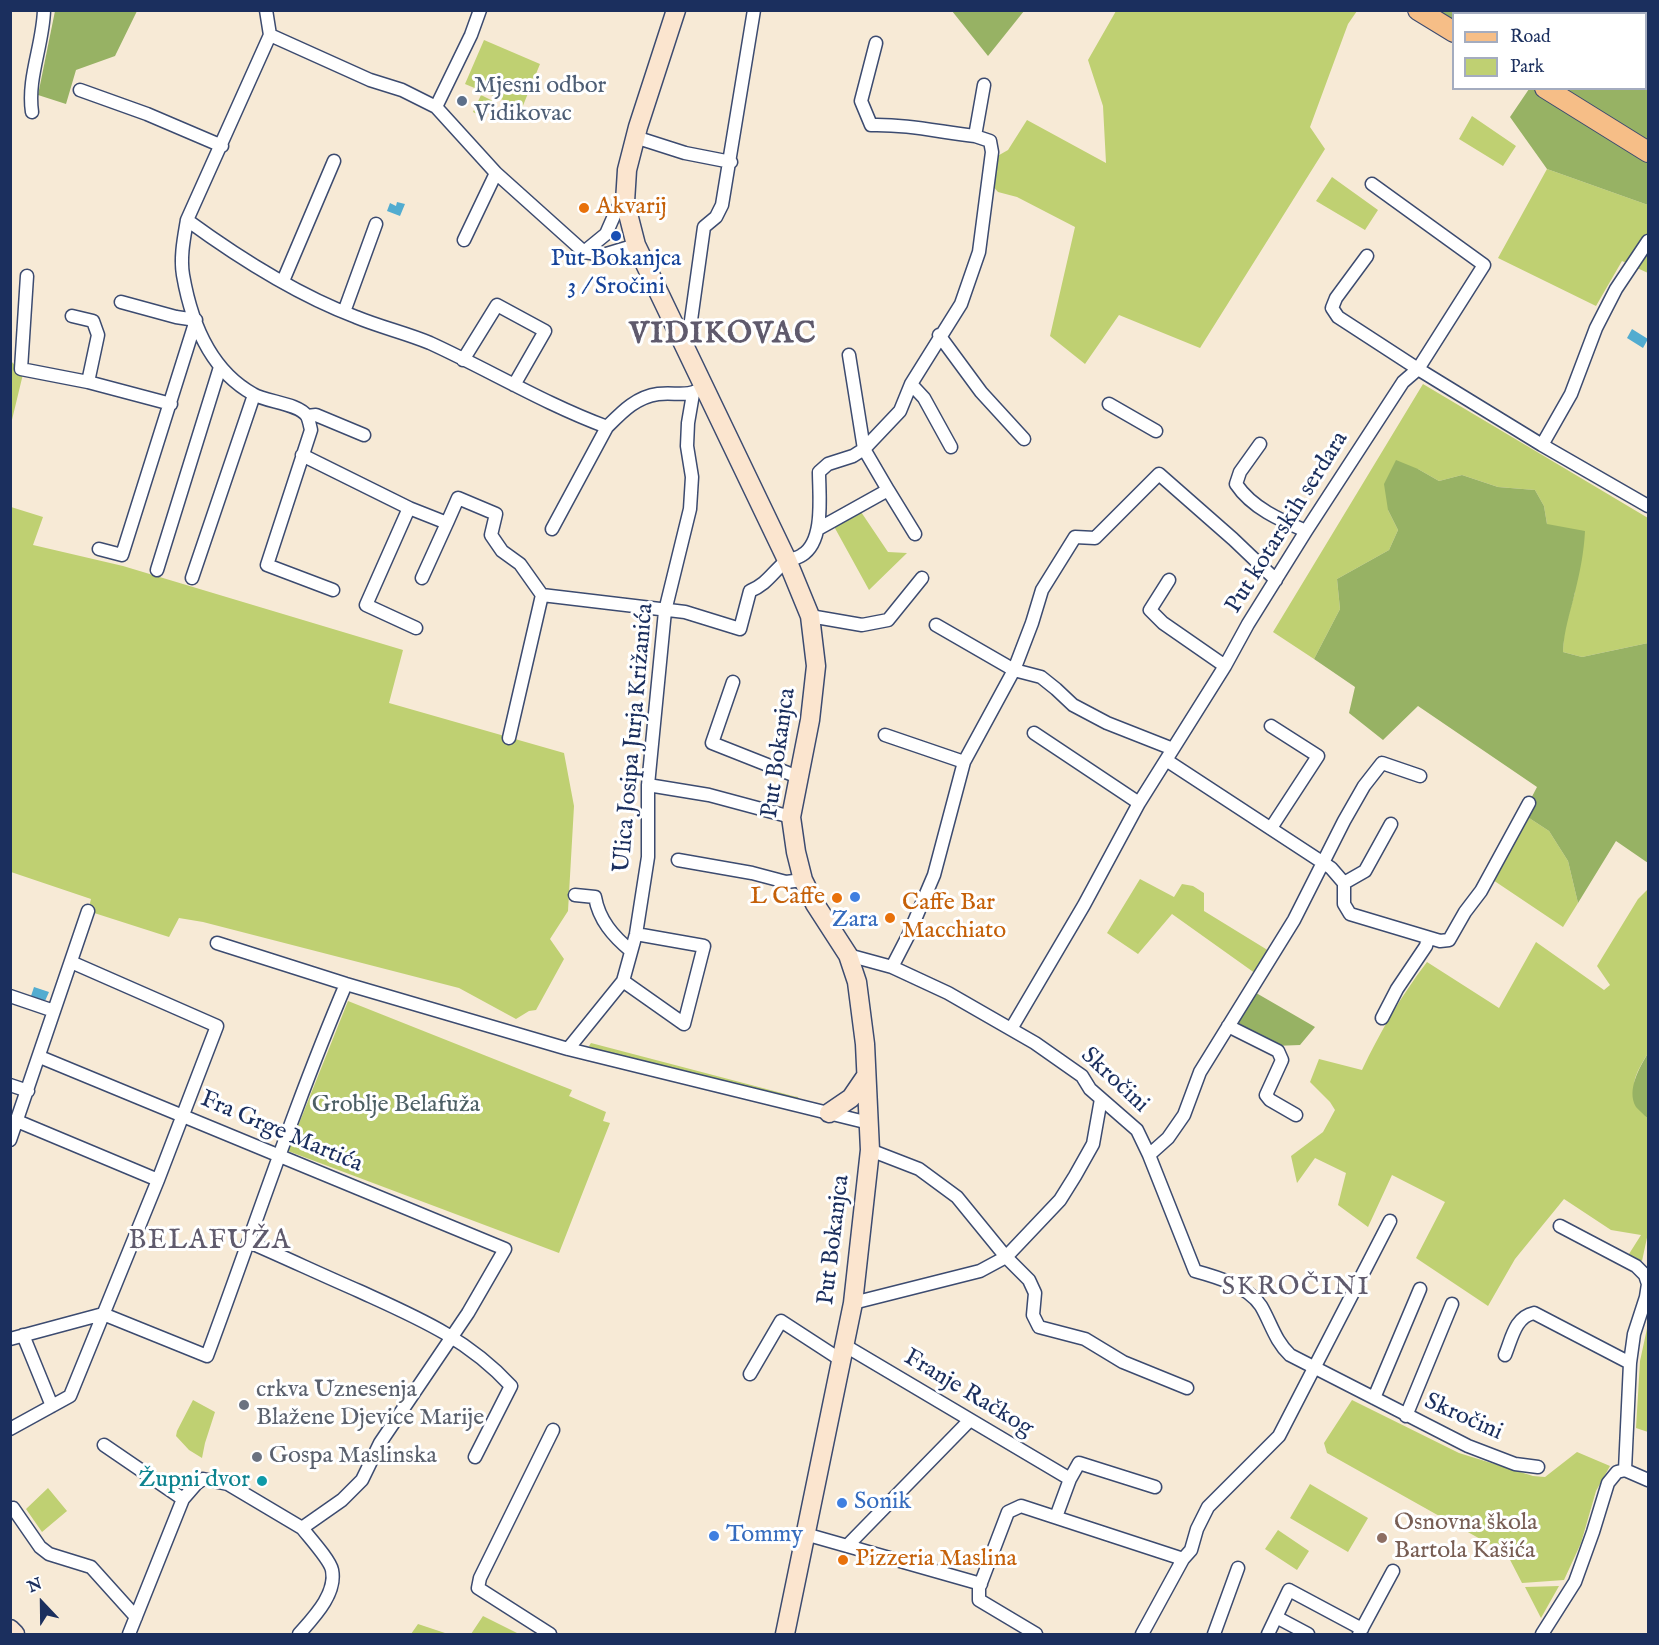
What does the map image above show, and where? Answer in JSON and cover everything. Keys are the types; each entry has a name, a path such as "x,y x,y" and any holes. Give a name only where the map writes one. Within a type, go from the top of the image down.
{"main road":[{"name":"Put Bokanjca","path":"676,10 635,137 627,170 625,202 636,245 687,351 699,390 787,560 810,616 816,666 810,720 791,817 803,880 815,904 848,955 857,981 866,1076 870,1150 853,1303 805,1534 788,1633"},
{"path":"1418,10 1452,32"},
{"path":"1548,90 1648,152"},
{"path":"829,1113 851,1098 866,1076"},
{"path":"10,1629 15,1635"}],"street":[{"path":"33,112 30,95 44,24 44,10"},
{"path":"266,10 270,35 187,220 182,250 183,274 196,320 210,355 230,379 254,395 295,408 307,416 316,415 364,435"},
{"path":"436,107 471,35 480,10"},
{"path":"687,351 704,227 716,217 722,206 754,10"},
{"path":"270,35 370,80 402,90 436,107 496,173 584,252 603,255 636,245"},
{"path":"422,578 458,498 496,514 491,535 501,551 520,564 542,595 685,612 740,629 750,591 762,586 787,560 803,555 813,543 818,529 819,472 828,464 853,456 864,449 900,411 911,384 960,304 979,252 992,152 990,141 975,136 932,132 895,124 872,125 861,101 876,43"},
{"path":"975,136 984,85"},
{"path":"80,90 147,114 222,146"},
{"path":"635,137 685,153 731,162"},
{"path":"282,281 334,161"},
{"path":"464,240 496,173"},
{"name":"Put kotarskih serdara","path":"1011,1029 1079,913 1139,803 1306,531 1403,382 1418,369 1484,265 1372,184"},
{"path":"584,252 606,234 618,209 625,202"},
{"path":"187,220 232,253 344,312 428,342 571,414 607,427"},
{"path":"344,312 376,224"},
{"path":"1542,445 1571,394 1596,328 1611,299 1648,241"},
{"path":"1367,256 1336,298 1332,308 1338,317 1542,445 1648,506"},
{"path":"27,276 28,292 21,369 88,382 171,404"},
{"path":"122,302 176,317 196,320"},
{"path":"463,360 497,305 545,331 514,385"},
{"path":"72,316 93,321 98,335 88,382"},
{"path":"99,549 122,555 196,320"},
{"path":"939,335 981,392 1024,439"},
{"path":"849,355 864,449 915,534"},
{"path":"157,570 220,367"},
{"path":"911,384 924,398 951,447"},
{"path":"552,529 607,427 632,403 657,394 699,390"},
{"name":"Ulica Josipa Jurja Križanića","path":"568,1049 623,981 636,934 648,857 648,785 665,610 690,509 692,477 687,446 688,423 699,390"},
{"path":"192,578 254,395"},
{"path":"1109,404 1156,431"},
{"path":"307,416 311,430 267,565 333,591"},
{"path":"1260,444 1240,472 1236,484 1243,494 1274,517 1306,531"},
{"path":"302,455 409,508 447,523"},
{"path":"892,967 934,876 964,762 1014,670 1042,590 1075,537 1095,538 1159,474 1276,580"},
{"path":"818,529 888,490"},
{"path":"409,508 366,604 416,628"},
{"path":"810,616 862,625 888,620 922,578"},
{"path":"1169,580 1150,610 1163,623 1225,666"},
{"path":"509,738 542,595"},
{"path":"936,625 1014,670 1041,678 1073,705 1170,755 1322,864 1331,868 1344,883 1344,904 1350,914 1428,938 1440,941 1449,939 1481,891 1529,803"},
{"path":"733,682 712,743 798,777"},
{"path":"1271,726 1318,756 1271,828"},
{"path":"1034,734 1139,803"},
{"path":"885,735 964,762"},
{"path":"1149,1155 1168,1138 1184,1115 1200,1072 1294,920 1364,786 1382,763 1420,776"},
{"path":"648,785 709,795 791,817"},
{"path":"1344,883 1365,871 1391,824"},
{"path":"678,860 752,873 786,882 803,880"},
{"path":"574,895 595,897 597,910 607,927 631,951"},
{"path":"10,1140 88,911"},
{"path":"623,981 684,1024 704,946 636,934"},
{"path":"1382,1018 1397,989 1426,946 1428,938"},
{"path":"217,944 568,1049 869,1123"},
{"name":"Skročini","path":"848,955 892,967 948,993 1011,1029 1069,1065 1082,1076 1090,1089 1137,1130 1195,1271 1215,1276 1246,1291 1259,1304 1279,1344 1290,1355 1468,1446 1515,1464 1538,1467"},
{"path":"10,1429 70,1396 217,1026 71,962"},
{"path":"10,1339 103,1314 207,1356 278,1156 346,984"},
{"path":"10,996 54,1011"},
{"path":"1228,1026 1278,1051 1282,1060 1266,1095 1270,1100 1296,1115"},
{"name":"Fra Grge Martića","path":"40,1057 505,1249 452,1336"},
{"path":"10,1085 28,1091"},
{"path":"853,1303 980,1271 1006,1257 1060,1200 1075,1176 1093,1144 1101,1099"},
{"path":"17,1121 158,1179"},
{"path":"870,1150 919,1169 957,1197 1006,1257 1029,1280 1035,1293 1033,1315 1039,1327 1085,1339 1124,1362 1187,1388"},
{"path":"1142,1635 1183,1559 1191,1550 1197,1529 1208,1507 1280,1436 1390,1221"},
{"path":"1560,1226 1636,1266 1645,1275 1648,1284 1634,1334 1630,1363 1625,1470"},
{"path":"249,1242 452,1336 496,1370 511,1386 475,1457"},
{"path":"1374,1398 1420,1289"},
{"path":"1406,1416 1452,1304"},
{"path":"1505,1354 1520,1319 1526,1314 1534,1313 1630,1363"},
{"name":"Franje Račkog","path":"750,1374 781,1322 970,1420 1070,1479"},
{"path":"23,1335 52,1406"},
{"path":"302,1528 342,1500 362,1480 380,1443 452,1336"},
{"path":"847,1546 970,1420"},
{"path":"550,1635 478,1588 480,1578 553,1430"},
{"path":"104,1445 183,1499"},
{"path":"1056,1517 1070,1479 1079,1463 1155,1487"},
{"path":"1542,1635 1575,1582 1608,1483 1617,1472 1625,1470 1648,1480"},
{"path":"129,1635 183,1499 196,1484 204,1479 228,1484 302,1528 332,1569 331,1588 322,1605 299,1635"},
{"path":"1036,1635 979,1600 981,1584 1008,1512 1021,1506 1183,1559"},
{"path":"13,1508 40,1547 49,1554 90,1567 136,1617"},
{"path":"805,1534 981,1584"},
{"path":"1214,1635 1238,1568"},
{"path":"1268,1635 1289,1590 1360,1632 1393,1571"},
{"path":"1276,1617 1308,1635"}],"green space":[{"path":"1609,10 1611,12 1452,12 1452,20 1437,11"},
{"path":"55,11 137,11 115,56 76,70 66,104 38,95"},
{"path":"952,11 1024,11 988,56"},
{"path":"1116,11 1357,11 1348,24 1310,127 1325,149 1200,348 1119,315 1085,364 1050,336 1075,227 1017,197 998,192 991,184 994,158 1008,150 1027,120 1106,163 1103,106 1088,60"},
{"path":"1609,11 1648,11 1648,44 1647,12"},
{"path":"484,40 540,64 522,108 465,84"},
{"path":"1647,43 1648,205 1547,169 1510,117 1528,90 1647,90"},
{"path":"481,95 493,101 485,118 473,112"},
{"path":"1472,116 1516,146 1503,166 1459,139"},
{"path":"1547,169 1648,205 1648,273 1622,261 1596,306 1498,258"},
{"path":"1332,177 1378,210 1365,230 1316,201"},
{"path":"11,361 23,374 11,424"},
{"path":"1423,384 1648,518 1648,643 1582,657 1563,652 1564,631 1575,592 1547,524 1544,506 1535,490 1498,487 1462,475 1439,481 1418,469 1388,510 1398,530 1389,550 1337,579 1340,609 1314,659 1273,632"},
{"path":"1396,460 1439,481 1462,475 1498,487 1535,490 1544,506 1547,524 1585,531 1582,562 1566,629 1563,652 1582,657 1648,643 1648,863 1616,841 1578,903 1568,861 1549,831 1523,814 1537,787 1418,706 1383,740 1349,713 1355,687 1314,659 1340,609 1337,579 1389,550 1398,530 1388,510 1384,484"},
{"path":"857,506 888,552 907,553 869,590 831,521"},
{"path":"11,507 43,517 33,545 123,566 403,650 389,703 564,753 574,806 568,911 550,939 564,959 536,1010 529,1011 516,1019 459,988 203,922 179,918 169,937 88,911 91,899 11,872"},
{"path":"1523,814 1549,831 1568,861 1578,903 1563,927 1490,878"},
{"path":"1140,879 1174,897 1182,884 1193,886 1204,893 1204,911 1274,954 1259,976 1172,914 1138,954 1107,933"},
{"path":"1648,889 1648,1053 1638,1071 1634,1085 1637,1098 1648,1117 1648,1233 1642,1261 1629,1254 1641,1235 1611,1230 1564,1199 1515,1259 1488,1306 1416,1258 1445,1202 1392,1175 1368,1227 1338,1205 1346,1173 1315,1158 1297,1183 1291,1156 1323,1132 1335,1110 1310,1082 1319,1059 1362,1070 1392,1014 1427,962 1499,1008 1536,942 1604,990 1610,985 1597,966 1638,899"},
{"path":"1251,990 1315,1027 1300,1045 1274,1046 1231,1022"},
{"name":"Groblje Belafuža","path":"348,1001 572,1090 569,1096 606,1112 603,1121 610,1123 559,1253 288,1151"},
{"path":"591,1043 798,1097 800,1101 591,1049 589,1046"},
{"path":"1648,1053 1648,1117 1646,1117 1636,1107 1633,1100 1633,1086"},
{"path":"1648,1324 1648,1432 1636,1428 1640,1361"},
{"path":"193,1400 215,1412 202,1458 189,1450 176,1436"},
{"path":"1352,1400 1459,1453 1533,1476 1545,1477 1577,1452 1610,1466 1596,1491 1581,1543 1564,1580 1522,1583 1507,1554 1327,1453 1324,1443"},
{"path":"1310,1484 1368,1518 1348,1552 1290,1518"},
{"path":"48,1488 67,1511 42,1532 26,1509"},
{"path":"1278,1530 1309,1551 1297,1570 1265,1549"},
{"path":"1559,1586 1541,1618 1525,1587"},
{"path":"483,1616 519,1634 471,1634"},
{"path":"418,1624 448,1634 411,1634"}],"water":[{"path":"397,202 405,204 400,216 387,211 390,203 396,206"},
{"path":"1632,329 1648,339 1643,348 1627,338"},
{"path":"34,987 49,992 45,1001 31,996"}],"place":[{"name":"Mjesni odbor Vidikovac","path":"462,101"},
{"name":"Akvarij","path":"584,208"},
{"name":"Put Bokanjca 3 / Sročini","path":"616,236"},
{"name":"Zara","path":"855,897"},
{"name":"L Caffe","path":"837,898"},
{"name":"Caffe Bar Macchiato","path":"890,918"},
{"name":"crkva Uznesenja Blažene Djevice Marije","path":"244,1405"},
{"name":"Gospa Maslinska","path":"257,1457"},
{"name":"Župni dvor","path":"262,1481"},
{"name":"Sonik","path":"842,1503"},
{"name":"Tommy","path":"714,1536"},
{"name":"Osnovna škola Bartola Kašića","path":"1382,1538"},
{"name":"Pizzeria Maslina","path":"843,1560"}],"district":[{"name":"VIDIKOVAC","path":"723,336"},
{"name":"BELAFUŽA","path":"210,1242"},
{"name":"SKROČINI","path":"1296,1289"}]}
